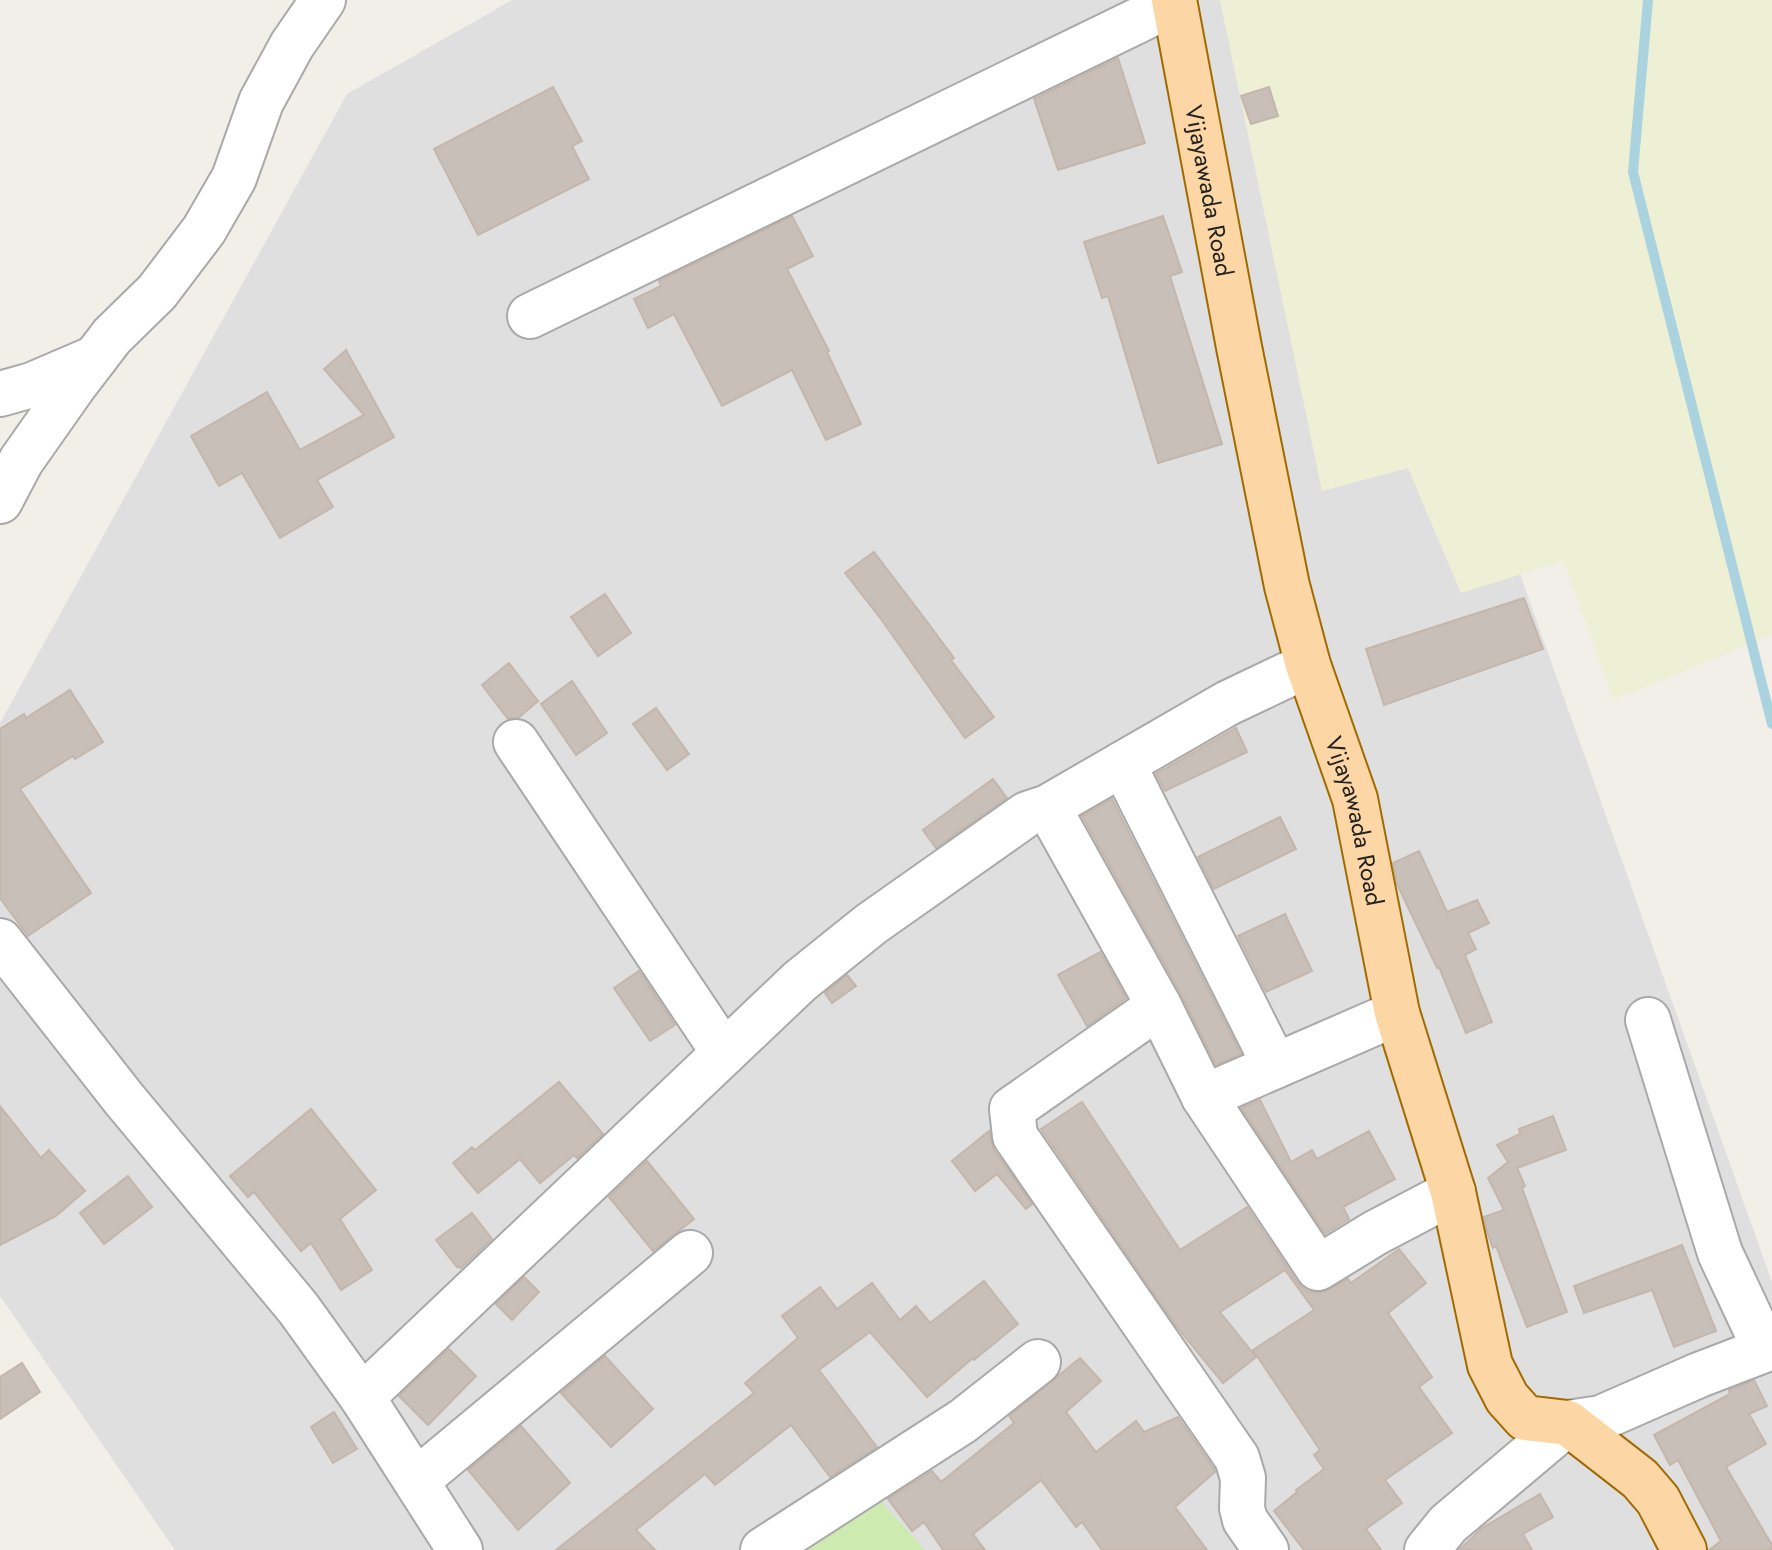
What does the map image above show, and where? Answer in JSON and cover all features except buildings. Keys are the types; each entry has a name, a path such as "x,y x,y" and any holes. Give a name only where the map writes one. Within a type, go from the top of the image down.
{"main road":[{"name":"Vijayawada Road","path":"1174,1 1287,586 1308,665 1355,799 1397,1013 1453,1192 1490,1365 1507,1398 1525,1418 1568,1423"},
{"path":"1568,1423 1640,1479 1658,1500 1684,1550"}],"street":[{"path":"0,501 21,461 96,357 112,336 157,292 204,230 234,178 261,102 292,45 323,0"},
{"path":"530,316 1174,1"},
{"path":"0,394 32,385 96,357"},
{"path":"362,1397 800,981 871,924 1027,814 1048,807 1228,703 1308,665"},
{"path":"516,742 724,1053"},
{"path":"1123,764 1275,1066"},
{"path":"1048,807 1159,1006 1204,1097 1318,1268 1375,1233 1453,1192"},
{"path":"0,941 124,1099 298,1308 362,1397 460,1550"},
{"path":"1159,1006 1012,1109 1015,1136 1237,1458 1243,1478 1242,1508 1245,1520 1266,1550"},
{"path":"1204,1097 1397,1013"},
{"path":"1427,1550 1448,1524 1568,1423 1601,1418 1769,1348 1720,1253 1648,1020"},
{"path":"416,1481 690,1253"},
{"path":"763,1550 963,1421 1038,1362"}],"shaded area":[{"path":"512,0 1258,0 1359,122 1772,1282 1772,1550 175,1550 0,1296 0,723 347,94"}],"green space":[{"path":"1220,0 1772,0 1772,635 1613,700 1564,561 1461,593 1408,468 1322,491"},
{"path":"869,1488 925,1550 791,1550"}],"waterway":[{"path":"1648,0 1633,172 1772,724"}]}
